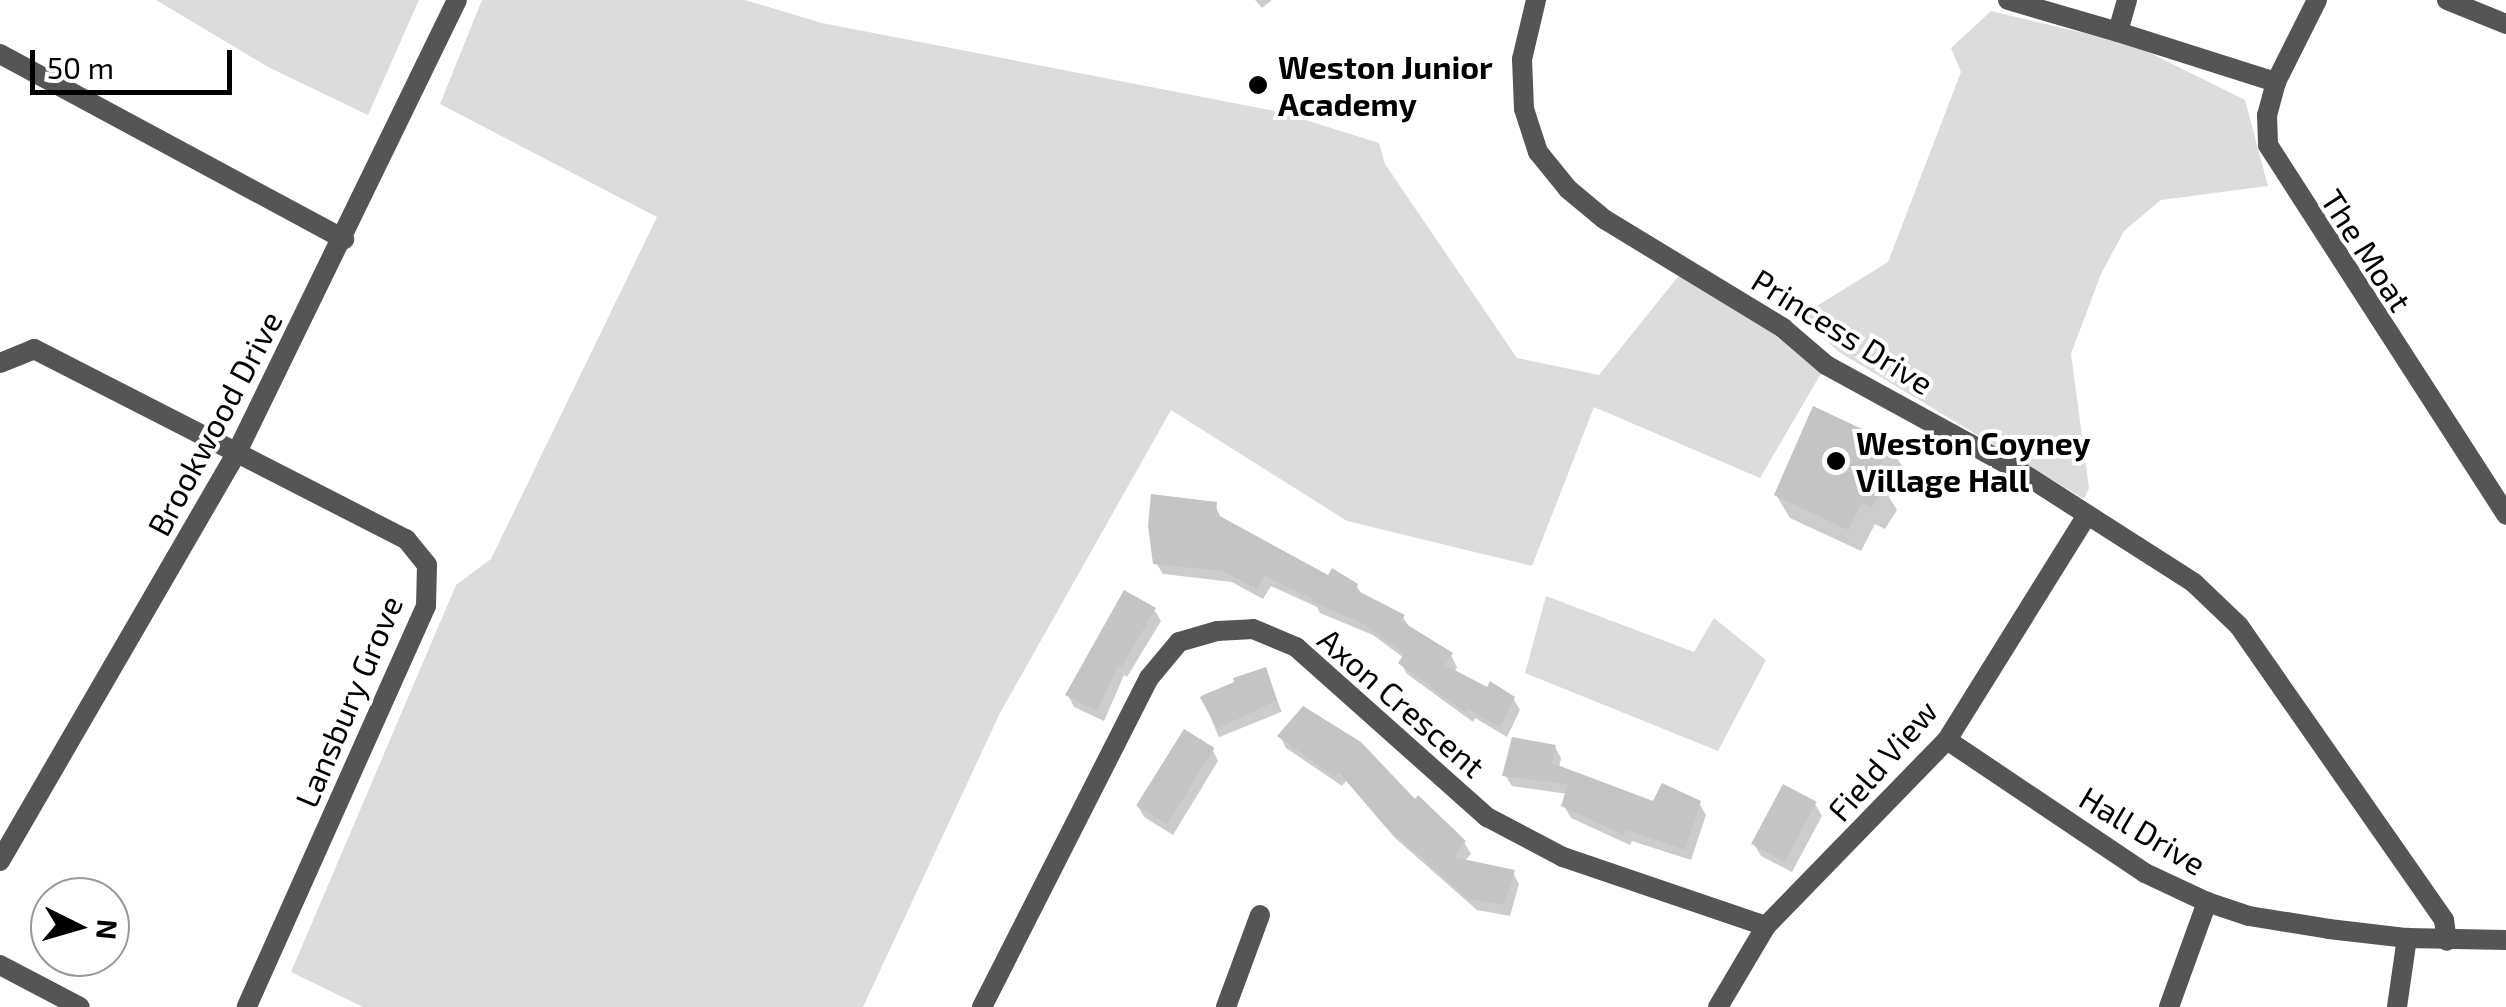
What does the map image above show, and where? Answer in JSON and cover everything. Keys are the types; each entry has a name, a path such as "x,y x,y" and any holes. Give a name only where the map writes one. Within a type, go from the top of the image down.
{"street":[{"name":"Brookwood Drive","path":"0,862 238,450 458,0"},
{"name":"Princess Drive","path":"1536,0 1530,11 1522,60 1524,110 1538,152 1568,188 1604,218 1783,328 1826,364 2016,470 2194,584 2239,626 2444,920 2447,940"},
{"path":"2008,0 2276,82"},
{"path":"2118,32 2127,0"},
{"name":"The Moat","path":"2317,0 2276,82 2267,115 2268,145 2506,515"},
{"path":"2447,0 2506,24"},
{"path":"0,54 344,239"},
{"name":"Lansbury Grove","path":"0,363 34,349 406,539 427,564 426,606 247,1007"},
{"name":"Field View","path":"1766,926 1947,740 2087,516"},
{"name":"Axon Crescent","path":"982,1007 1149,678 1180,642 1217,631 1252,628 1296,648 1487,817 1563,857 1766,926"},
{"name":"Hall Drive","path":"1947,740 2145,874 2207,902 2250,916 2407,938 2506,940"},
{"path":"2170,1007 2207,902"},
{"path":"1226,1007 1260,915"},
{"path":"1718,1007 1766,926"},
{"path":"2398,1007 2407,938"},
{"path":"0,965 80,1007"}],"shaded area":[{"path":"156,0 419,0 368,115 270,68"},
{"path":"482,0 745,0 822,23 1280,112 1379,143 1385,164 1517,358 1599,375 1685,268 1826,365 1760,478 1594,407 1532,566 1347,521 1171,410 1000,713 863,1007 363,1007 291,972 456,585 491,559 657,217 440,104"},
{"path":"1991,11 2134,45 2245,100 2268,186 2161,200 2124,231 2101,274 2071,354 2089,488 2084,499 1839,352 1799,317 1888,262 1961,72 1951,48"},
{"path":"1546,596 1694,652 1714,618 1766,660 1718,751 1525,673"}],"building":[{"name":"Weston Coyney Village Hall","path":"1813,406 1892,443 1874,479 1885,485 1871,508 1862,502 1848,530 1774,495"},
{"path":"1151,494 1217,502 1216,514 1328,575 1332,568 1358,584 1356,590 1405,615 1401,621 1453,653 1445,665 1487,687 1490,681 1515,697 1500,727 1468,709 1466,713 1398,663 1404,654 1364,624 1311,602 1313,599 1264,576 1257,589 1223,571 1153,564 1148,526"},
{"path":"1124,590 1156,608 1121,667 1118,666 1097,711 1065,695"},
{"path":"1266,667 1277,700 1217,729 1200,697 1234,682 1233,678"},
{"path":"1303,706 1361,742 1415,799 1418,795 1466,841 1453,857 1515,870 1504,905 1468,899 1386,827 1339,772 1335,777 1277,736"},
{"path":"1184,729 1215,748 1167,824 1136,805"},
{"path":"1512,737 1556,745 1552,763 1653,801 1662,783 1701,801 1685,850 1626,830 1624,835 1561,806 1568,784 1502,776"},
{"path":"1783,784 1817,802 1785,862 1751,844"}],"place":[{"name":"Weston Junior Academy","path":"1258,85"},
{"name":"Weston Coyney Village Hall","path":"1836,461"}]}
